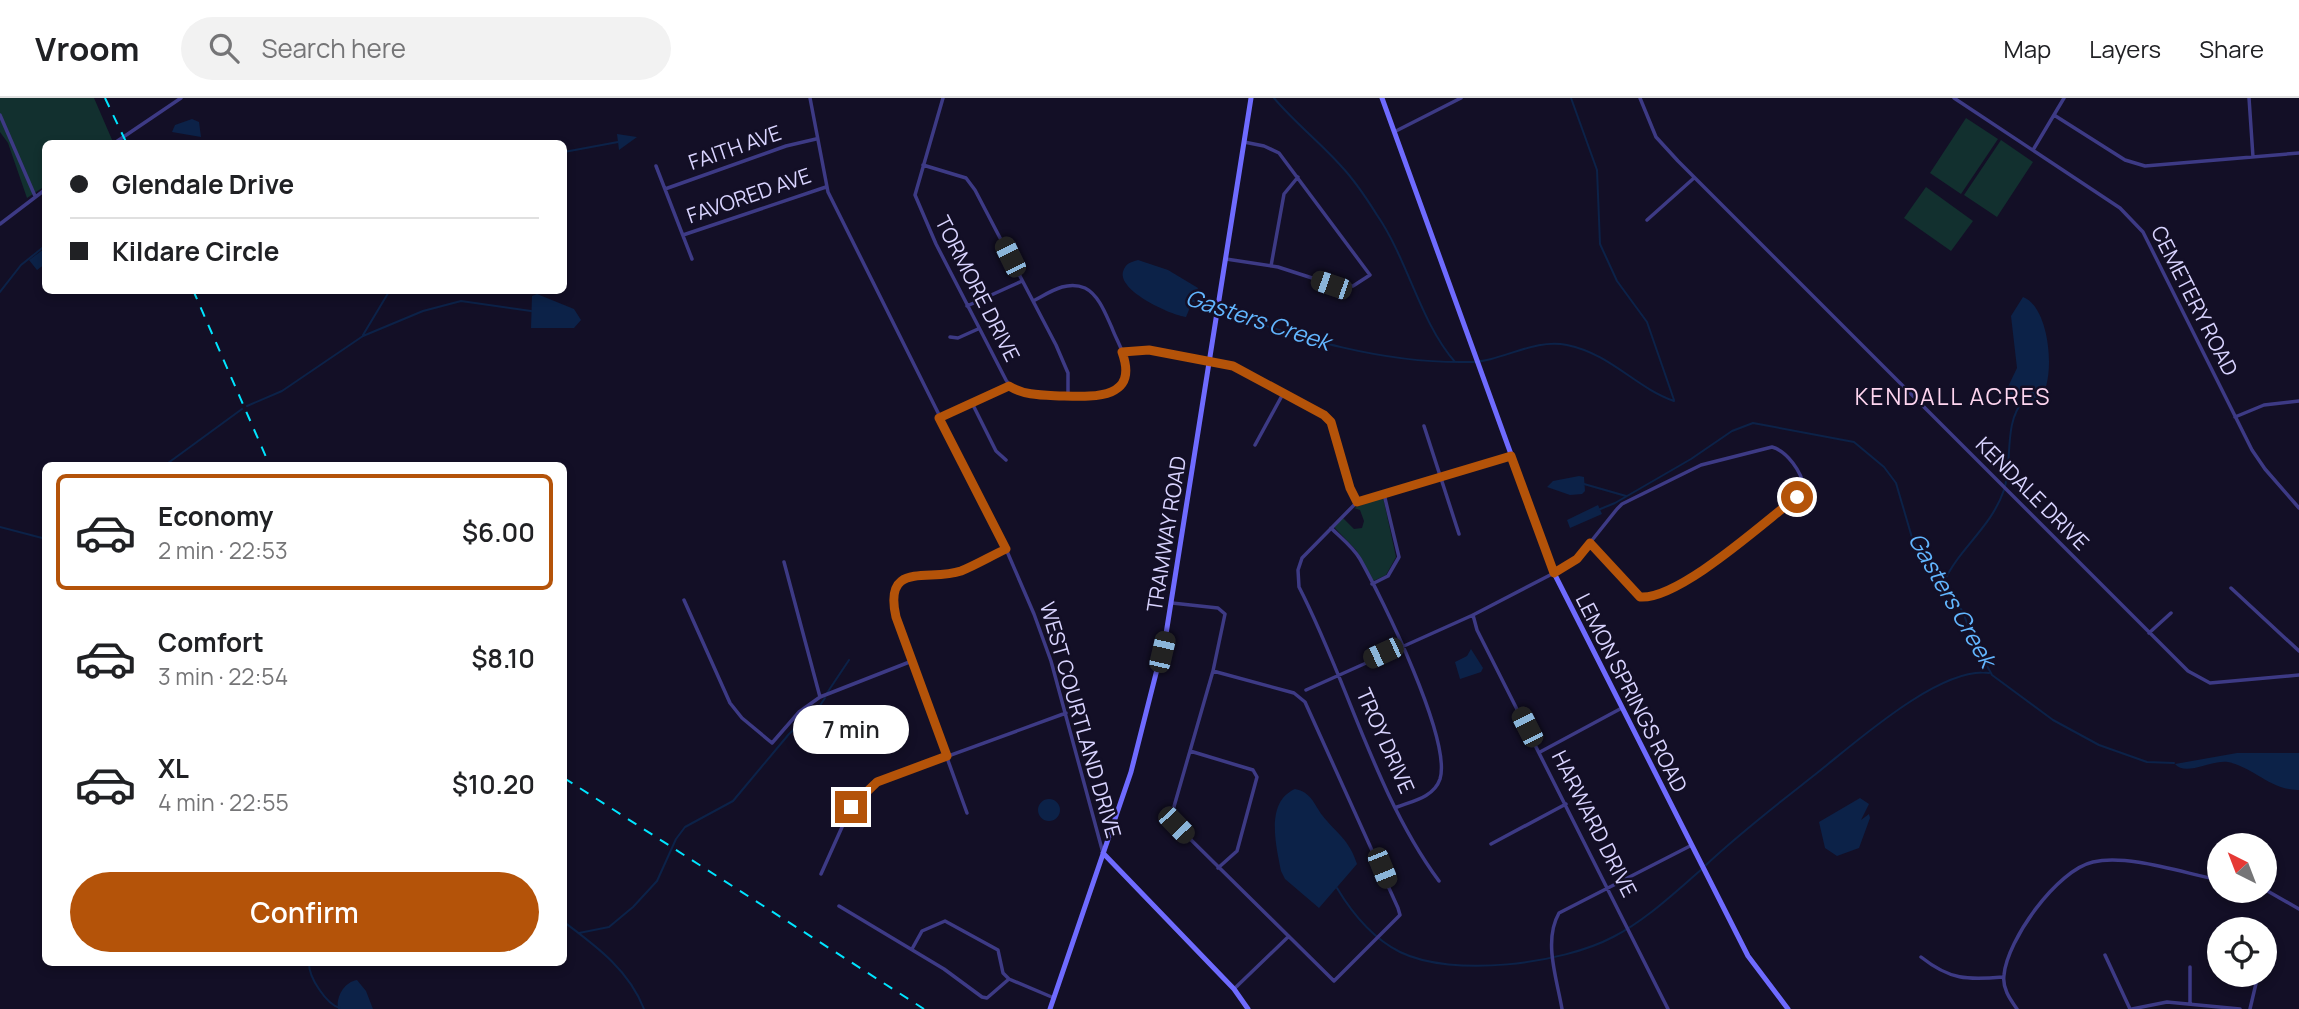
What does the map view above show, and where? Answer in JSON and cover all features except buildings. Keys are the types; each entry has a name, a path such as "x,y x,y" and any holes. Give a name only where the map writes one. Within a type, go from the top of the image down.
{"street":[{"path":"118,140 181,98"},
{"name":"WEST COURTLAND DRIVE","path":"810,98 826,187 1006,549 1034,614 1066,713 1103,853"},
{"name":"TORMORE DRIVE","path":"943,98 915,195 918,208 1009,386 1019,392 1093,397 1116,390 1125,378 1126,364 1098,300 1086,289 1070,285 1035,300"},
{"name":"TRAMWAY ROAD","path":"1050,1009 1148,712 1172,603 1251,98"},
{"name":"LEMON SPRINGS ROAD","path":"1382,98 1554,573 1619,709 1754,968 1788,1009"},
{"path":"1394,132 1461,98"},
{"name":"KENDALE DRIVE","path":"1640,98 1656,136 1694,177 2188,671 2210,683 2299,675"},
{"name":"CEMETERY ROAD","path":"1954,98 2120,208 2143,232 2235,417 2264,469 2299,508"},
{"path":"2033,151 2064,98"},
{"path":"2249,98 2253,157"},
{"path":"0,115 35,197"},
{"path":"2054,115 2137,165 2154,166 2299,153"},
{"name":"FAITH AVE","path":"665,189 786,146 816,139"},
{"path":"1226,259 1271,266 1340,288 1353,286 1370,275 1275,150 1244,142"},
{"path":"923,165 966,178 1035,300 1068,373 1068,396"},
{"path":"656,166 692,259"},
{"path":"1271,266 1284,194 1298,177"},
{"path":"1647,220 1694,177"},
{"name":"FAVORED AVE","path":"683,235 826,187"},
{"path":"0,224 42,192"},
{"path":"967,306 1022,281"},
{"path":"950,337 958,338 979,329"},
{"path":"1122,352 1140,349 1244,370 1324,415 1331,422 1350,488 1357,502"},
{"path":"939,418 1009,386"},
{"path":"1255,445 1284,392"},
{"path":"2235,417 2264,405 2299,401"},
{"path":"972,403 996,451 1006,460"},
{"path":"1424,426 1459,534"},
{"path":"1306,690 1473,615 1554,573 1577,559 1590,543 1626,501 1701,465 1772,447 1782,452 1802,478 1804,488 1797,497 1684,583 1656,596 1644,597 1635,594 1590,543"},
{"name":"TROY DRIVE","path":"1440,881 1427,864 1397,807 1297,579 1302,558 1357,502 1511,456"},
{"path":"1372,584 1388,576 1399,557 1384,494"},
{"path":"1331,528 1355,552 1372,584 1436,730 1442,766 1433,792 1397,807"},
{"path":"967,813 893,604 894,593 901,581 911,576 960,571 1006,549"},
{"path":"784,562 820,697"},
{"path":"2231,588 2299,651"},
{"path":"684,600 730,703 742,718 772,743 799,712 820,697 912,661"},
{"path":"1172,603 1218,608 1224,614 1213,671 1173,817 1176,825 1334,981 1391,927 1400,915 1374,849 1305,702 1294,693 1213,671"},
{"path":"2149,633 2171,613"},
{"name":"HARWARD DRIVE","path":"1473,615 1668,1009"},
{"path":"1540,752 1619,709"},
{"path":"821,874 858,798 889,776 1066,713"},
{"path":"1189,751 1253,770 1257,777 1237,851 1218,868"},
{"path":"1491,844 1566,804"},
{"path":"1562,1009 1551,942 1553,924 1559,913 1569,905 1690,846"},
{"path":"1103,853 1234,989 1248,1009"},
{"path":"2017,1009 2009,998 2003,977 2012,945 2061,879 2073,870 2093,862 2122,861 2207,878"},
{"path":"2277,896 2299,909"},
{"path":"839,906 912,949 982,998 987,998 1009,979"},
{"path":"912,949 922,931 944,921 998,950 1003,973 1009,979 1054,998"},
{"path":"1234,989 1289,937"},
{"path":"2105,955 2131,1009 2167,1002 2240,1009"},
{"path":"1921,957 1940,972 1954,976 1971,979 2003,977"},
{"path":"2190,967 2190,1003"},
{"path":"2250,1009 2255,987"}],"green space":[{"path":"0,98 94,98 112,140 42,140 42,188 27,198 8,143 0,132"},
{"path":"1966,118 1998,139 1961,194 1930,173"},
{"path":"2001,140 2033,162 1997,217 1964,195"},
{"path":"1926,187 1973,221 1951,251 1904,218"},
{"path":"1383,497 1396,557 1386,575 1373,581 1356,550 1334,527 1343,518 1354,529 1362,528 1364,521 1360,510 1354,508"}],"water":[{"path":"192,119 199,122 201,137 172,132 175,125"},
{"path":"617,134 637,137 619,150"},
{"path":"42,250 42,266 37,270 29,260"},
{"path":"1138,260 1168,270 1198,288 1186,317 1156,306 1127,285 1123,277 1124,269 1126,265"},
{"path":"537,294 574,309 581,320 574,328 531,328 532,296"},
{"path":"2023,297 2040,315 2048,346 2048,379 2038,402 2005,393 2017,368 2011,316"},
{"path":"1584,477 1585,491 1582,494 1570,495 1547,487 1553,481"},
{"path":"1598,505 1602,514 1570,528 1567,520"},
{"path":"1471,649 1483,668 1481,672 1460,679 1455,662 1467,656"},
{"path":"2237,753 2299,753 2299,790 2280,787 2228,762 2186,769 2175,764"},
{"path":"1295,789 1312,799 1346,843 1357,864 1319,908 1285,879 1281,871 1275,837 1276,814 1279,804"},
{"path":"1860,798 1869,804 1861,820 1869,814 1870,818 1859,848 1837,856 1825,848 1819,822"},
{"path":"1045,799 1053,799 1060,806 1060,814 1053,821 1045,821 1038,814 1038,806"},
{"path":"357,980 366,991 373,1009 338,1009 342,991 352,981"}],"waterway":[{"path":"1274,98 1334,158 1365,196 1388,233 1432,328 1455,362"},
{"path":"1571,98 1597,170 1600,244 1617,281 1647,322 1674,400"},
{"path":"567,151 618,142"},
{"path":"0,292 21,265 42,248"},
{"path":"363,335 388,294"},
{"name":"Gasters Creek","path":"1191,300 1215,309"},
{"path":"247,406 282,391 363,336 423,311 461,301 531,311"},
{"name":"Gasters Creek","path":"1220,311 1311,340 1405,359 1481,361 1530,347 1567,345 1597,356 1647,388 1674,401"},
{"path":"1944,582 1991,516 2004,490 2013,420 2024,400"},
{"path":"169,462 242,409"},
{"name":"Gasters Creek","path":"1598,510 1691,459 1732,431 1753,423 1854,442 1884,467 1896,483 1913,541 1963,612 1973,640 1992,675 2053,720 2099,745 2147,762 2174,763"},
{"path":"1584,484 1626,496"},
{"path":"0,527 42,538"},
{"path":"827,693 849,660"},
{"path":"1706,865 1760,818 1899,709 1947,681 1969,674 1989,673"},
{"path":"579,933 609,927 633,907 657,881 676,839 685,827 733,801 789,734 819,707 825,698"},
{"path":"1337,888 1364,924 1390,947 1422,960 1477,966 1566,954 1613,937 1648,914 1702,869"},
{"path":"567,924 621,971 638,995 644,1009"},
{"path":"310,966 319,990 340,1008"}],"railway":[{"path":"105,98 125,140"},
{"path":"195,294 268,462"},
{"path":"567,780 924,1009"}],"district":[{"name":"KENDALL ACRES","path":"1953,397"}],"route":[{"path":"851,807 877,782 947,756 896,617 894,593 901,581 911,576 960,571 1006,549 939,418 1009,386 1019,392 1041,395 1105,395 1116,390 1125,378 1126,364 1122,352 1140,349 1233,366 1324,415 1331,422 1345,474 1357,502 1511,456 1554,573 1577,559 1590,543 1640,597 1656,596 1684,583 1797,497"}]}
